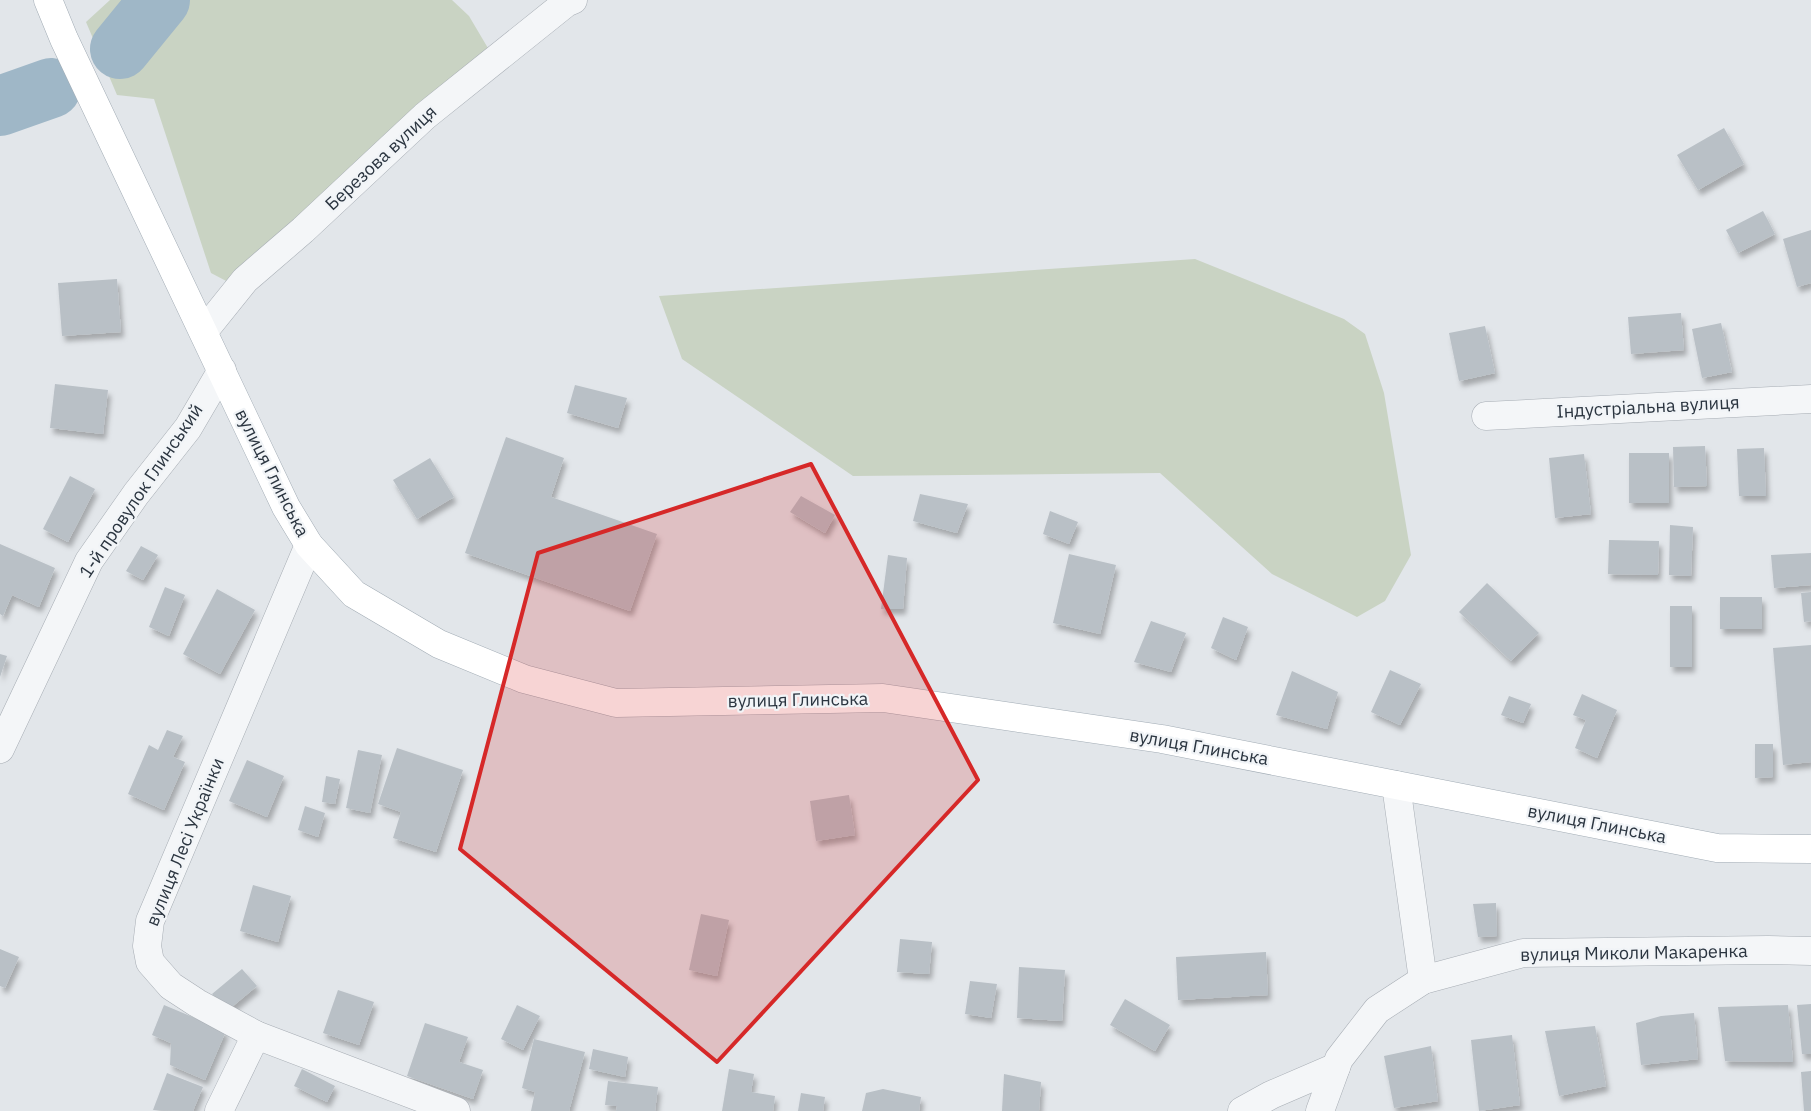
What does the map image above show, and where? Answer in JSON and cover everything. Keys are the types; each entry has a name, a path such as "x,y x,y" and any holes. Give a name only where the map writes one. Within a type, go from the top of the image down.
{"main road":[{"name":"вулиця Глинська","path":"48,0 64,39 286,507 309,546 354,594 439,644 524,679 616,703 883,698 1162,739 1717,848 1811,849"}],"street":[{"name":"Березова вулиця","path":"204,331 245,280 303,230 425,116 566,3 573,0"},
{"name":"1-й провулок Глинський","path":"0,749 89,561 136,494 188,428 222,370"},
{"name":"Індустріальна вулиця","path":"1486,416 1811,399"},
{"name":"вулиця Лесі Українки","path":"309,546 150,921 147,946 150,962 171,986 256,1035 456,1111"},
{"path":"1396,785 1423,980"},
{"name":"вулиця Миколи Макаренка","path":"1320,1111 1339,1059 1378,1010 1423,980 1524,953 1811,951"},
{"path":"220,1111 256,1035"},
{"path":"1242,1111 1271,1095 1336,1067"}],"highlighted area":[{"path":"811,464 978,780 717,1062 460,849 538,553"}],"green space":[{"path":"110,0 452,0 469,16 495,60 230,283 211,273 154,99 117,95 86,22"},
{"path":"1195,259 1344,319 1365,334 1384,393 1411,555 1385,601 1357,617 1272,574 1160,473 853,476 682,359 659,296"}],"building":[{"path":"1724,128 1744,164 1698,190 1677,155"},
{"path":"1763,211 1775,234 1738,253 1726,230"},
{"path":"1811,230 1811,283 1797,287 1783,239"},
{"path":"117,279 121,332 62,336 58,283"},
{"path":"1681,313 1684,350 1631,354 1628,317"},
{"path":"1721,323 1732,372 1702,378 1692,329"},
{"path":"1485,326 1495,373 1459,381 1449,333"},
{"path":"55,384 108,390 103,434 50,428"},
{"path":"575,385 627,398 618,428 567,413"},
{"path":"506,437 564,458 551,497 657,534 630,611 465,553"},
{"path":"1705,446 1707,486 1674,487 1673,447"},
{"path":"1764,448 1766,496 1739,496 1737,449"},
{"path":"1629,453 1669,453 1669,503 1629,503"},
{"path":"1584,454 1591,514 1555,518 1549,458"},
{"path":"430,458 454,497 417,519 393,480"},
{"path":"70,476 95,489 68,542 43,529"},
{"path":"920,494 968,504 957,533 913,521"},
{"path":"801,496 835,515 825,533 790,512"},
{"path":"1050,511 1078,522 1069,544 1043,534"},
{"path":"1670,525 1693,527 1691,576 1669,575"},
{"path":"1609,540 1659,541 1658,575 1608,574"},
{"path":"0,544 55,568 39,607 12,595 3,616 0,614"},
{"path":"141,546 158,555 143,580 126,571"},
{"path":"1811,553 1811,585 1774,588 1771,555"},
{"path":"1069,554 1116,565 1100,634 1053,623"},
{"path":"888,555 907,558 903,609 881,609"},
{"path":"1487,583 1539,633 1511,661 1459,612"},
{"path":"165,587 185,595 169,636 149,627"},
{"path":"217,589 255,610 220,674 183,654"},
{"path":"1811,592 1811,621 1804,622 1801,593"},
{"path":"1720,597 1762,597 1762,629 1720,629"},
{"path":"1670,606 1692,606 1692,667 1670,667"},
{"path":"1223,617 1248,627 1236,660 1211,648"},
{"path":"1151,621 1186,633 1171,672 1134,662"},
{"path":"1811,645 1811,762 1783,765 1773,648"},
{"path":"0,654 7,656 0,677"},
{"path":"1390,670 1421,684 1400,725 1371,712"},
{"path":"1292,671 1338,692 1327,729 1276,715"},
{"path":"1582,694 1617,710 1597,758 1575,748 1586,720 1573,715"},
{"path":"1509,696 1531,704 1523,723 1501,715"},
{"path":"167,730 183,736 173,757 185,762 164,810 128,794 149,745 158,750"},
{"path":"1755,744 1773,744 1773,777 1755,778"},
{"path":"397,748 463,770 436,852 393,838 401,812 378,804"},
{"path":"358,750 382,755 370,813 346,808"},
{"path":"247,760 284,776 267,817 229,801"},
{"path":"326,776 340,779 335,804 322,802"},
{"path":"849,795 855,835 816,841 810,801"},
{"path":"305,806 325,813 318,837 298,830"},
{"path":"253,885 291,896 278,942 240,931"},
{"path":"1496,903 1497,936 1478,937 1473,904"},
{"path":"701,914 729,920 717,976 689,970"},
{"path":"900,939 932,942 929,974 897,972"},
{"path":"0,949 19,957 5,988 0,986"},
{"path":"1266,952 1268,995 1178,1000 1176,957"},
{"path":"1019,967 1065,970 1062,1021 1017,1018"},
{"path":"242,969 257,986 227,1011 212,994"},
{"path":"970,981 997,984 991,1018 965,1014"},
{"path":"338,990 374,1002 359,1045 323,1033"},
{"path":"1125,999 1170,1025 1155,1051 1110,1025"},
{"path":"1811,1004 1811,1054 1802,1054 1797,1005"},
{"path":"164,1005 226,1031 205,1080 170,1065 171,1043 152,1035"},
{"path":"517,1005 540,1016 523,1050 501,1039"},
{"path":"1788,1005 1793,1062 1725,1061 1718,1007"},
{"path":"1694,1013 1698,1059 1641,1065 1636,1023 1661,1016"},
{"path":"425,1023 468,1037 459,1062 483,1070 473,1099 407,1076"},
{"path":"1595,1026 1606,1086 1559,1096 1545,1031"},
{"path":"1512,1035 1520,1105 1479,1111 1471,1040"},
{"path":"534,1039 585,1052 569,1111 531,1111 535,1092 522,1088"},
{"path":"1431,1046 1438,1101 1394,1108 1384,1056"},
{"path":"593,1049 628,1057 625,1077 589,1069"},
{"path":"302,1069 335,1086 327,1102 294,1086"},
{"path":"729,1069 754,1074 751,1092 775,1096 773,1111 722,1111"},
{"path":"1811,1071 1811,1111 1804,1111 1801,1072"},
{"path":"167,1073 203,1087 193,1111 153,1110"},
{"path":"1004,1074 1041,1082 1039,1111 1002,1111"},
{"path":"608,1081 658,1087 655,1111 616,1111 617,1106 605,1105"},
{"path":"883,1089 921,1097 919,1111 862,1111 866,1093"},
{"path":"801,1093 825,1097 823,1111 798,1111"}],"waterway":[{"path":"120,49 160,0"},
{"path":"0,106 51,88"}]}
